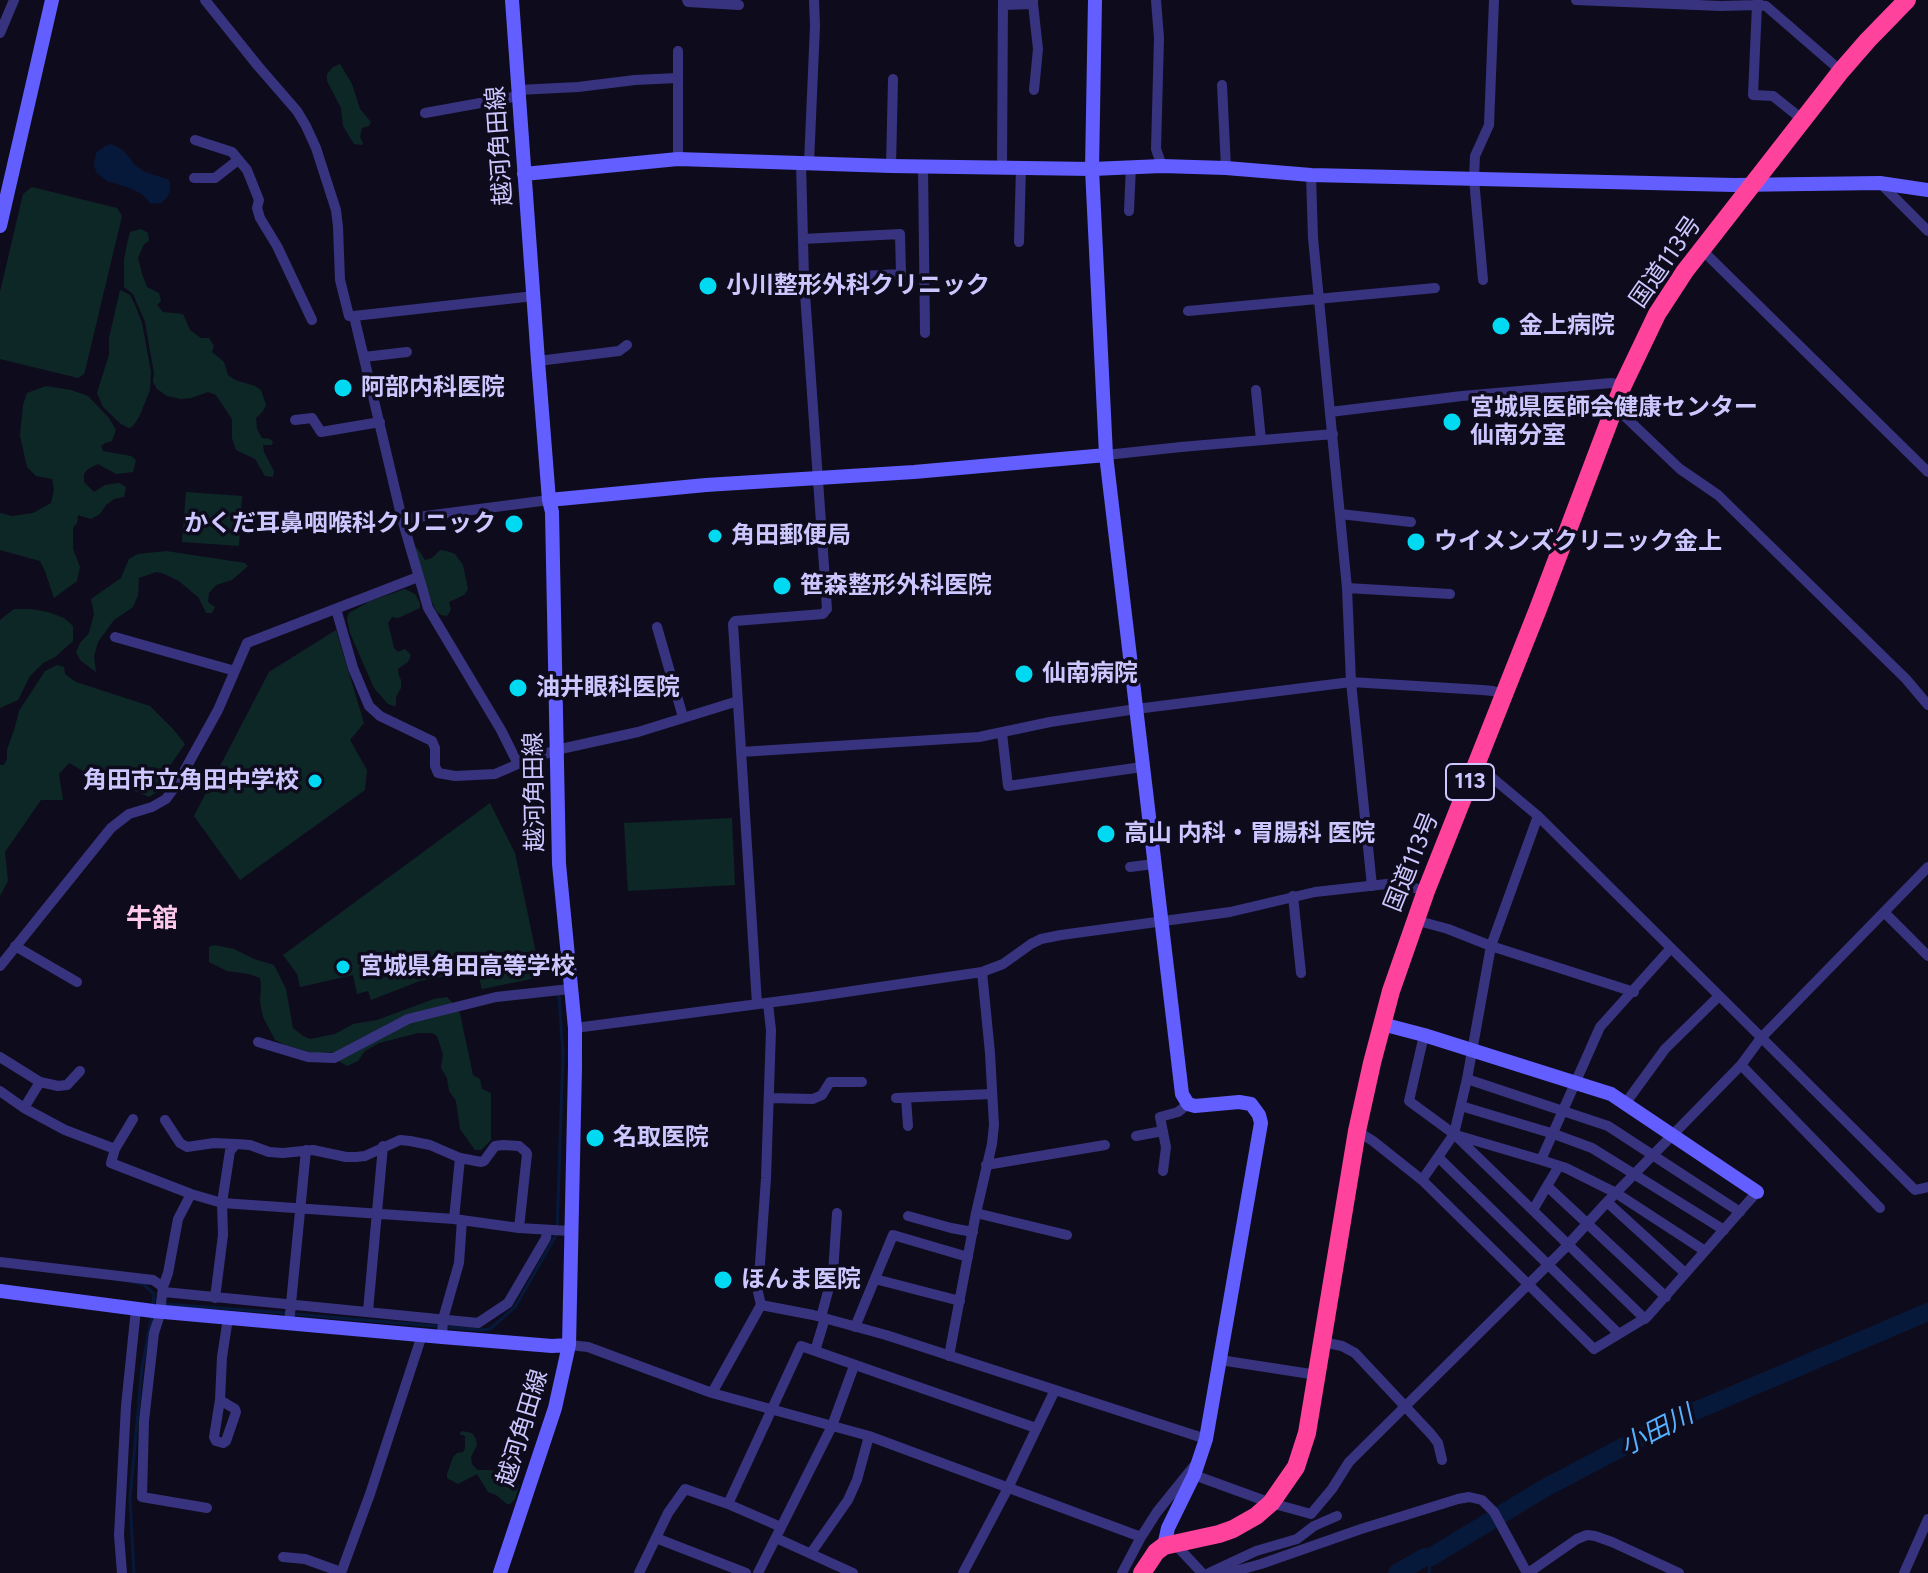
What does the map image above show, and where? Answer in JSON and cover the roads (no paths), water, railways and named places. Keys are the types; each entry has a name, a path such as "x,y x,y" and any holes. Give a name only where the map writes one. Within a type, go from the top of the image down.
{"highway":[{"name":"国道113号","path":"1170,1545 1233,1529 1256,1516 1271,1503 1301,1455 1357,1131 1382,1024 1426,891 1505,695 1623,385 1645,336 1663,303 1701,249 1841,71 1907,0"},
{"path":"1142,1573 1156,1552 1170,1545"}],"street":[{"path":"0,33 14,0"},
{"path":"0,226 6,175 52,0"},
{"path":"205,0 306,126 336,210 340,280 349,316"},
{"name":"越河角田線","path":"500,1573 555,1408 569,1345 575,1028 559,864 552,512 512,0"},
{"path":"687,0 739,5"},
{"path":"712,1393 761,1305 758,1292 771,1030 762,1004 733,624 735,621 823,614 827,609 803,239 814,0"},
{"path":"1095,0 1092,169 1106,455 1182,1094 1188,1104 1195,1106 1239,1102 1251,1104 1261,1123 1206,1439 1168,1528 1170,1545 1202,1573"},
{"path":"1156,0 1159,38 1156,149 1162,166"},
{"path":"1483,280 1474,179 1475,156 1489,125 1494,0"},
{"path":"1576,0 1757,2 1766,6 1841,71"},
{"path":"1002,167 1003,2 1033,2 1038,49 1034,90"},
{"path":"1757,2 1753,95 1773,96 1803,120"},
{"path":"678,51 678,159"},
{"path":"425,113 518,93 677,78"},
{"path":"891,166 893,79"},
{"path":"1222,85 1226,168"},
{"path":"195,140 232,152 251,177 259,200 257,208 260,218 277,246 312,320"},
{"path":"524,174 678,159 1092,169 1162,166 1311,175 1752,185 1880,183 1928,190"},
{"path":"194,178 215,178 238,160"},
{"path":"923,166 925,333"},
{"path":"1129,211 1131,166"},
{"path":"1019,242 1021,167"},
{"path":"1311,175 1313,238 1347,588 1351,682 1372,886"},
{"path":"1880,183 1928,231"},
{"path":"803,239 900,234 901,274 804,279"},
{"path":"1701,249 1928,472"},
{"path":"1188,311 1435,288"},
{"path":"518,764 428,608 402,519 354,316 534,296"},
{"path":"538,361 619,351 627,345"},
{"path":"364,357 407,352"},
{"path":"1330,412 1462,396 1611,383 1623,385"},
{"path":"1256,390 1261,440"},
{"path":"1615,407 1680,469 1718,495 1906,679 1928,705"},
{"path":"295,420 312,418 321,432 380,422"},
{"path":"402,519 549,500 706,485 914,472 1333,434"},
{"path":"1340,514 1411,522"},
{"path":"0,966 111,828 129,814 166,799 218,710 247,643 418,577"},
{"path":"1347,588 1450,594"},
{"path":"336,609 353,668 369,706 380,716 432,741 438,773 455,776 495,774 556,750 638,732 738,701"},
{"path":"657,627 683,717"},
{"path":"115,637 235,671"},
{"path":"741,752 979,737 1136,709 1351,682 1482,690 1505,695"},
{"path":"1002,733 1008,786 1142,767"},
{"path":"1477,765 1538,816 1915,1190 1928,1187"},
{"path":"1422,1180 1454,1134 1491,946 1538,816"},
{"path":"1130,867 1154,864"},
{"path":"1196,1468 1271,1503 1311,1514 1349,1462 1548,1265 1741,1065 1761,1038 1928,867"},
{"path":"575,1028 982,972 1003,964 1041,939 1230,912 1315,892 1396,883 1426,891"},
{"path":"1293,896 1301,973"},
{"path":"1884,912 1928,956"},
{"path":"1415,920 1634,992"},
{"path":"15,946 77,982"},
{"path":"1541,1160 1600,1027 1671,948"},
{"path":"949,1356 994,1125 982,972"},
{"path":"258,1042 308,1057 334,1058 408,1019 496,997 570,989"},
{"path":"1625,1104 1665,1049 1719,996"},
{"path":"1357,1131 1422,1180 1594,1349 1645,1319 1757,1192 1611,1094 1382,1024"},
{"path":"1424,1035 1409,1101 1454,1134 1645,1319"},
{"path":"0,1057 40,1082 58,1086 67,1085 80,1071"},
{"path":"1741,1065 1880,1208"},
{"path":"1467,1079 1608,1126 1740,1212"},
{"path":"24,1108 40,1082"},
{"path":"769,1098 813,1099 822,1095 830,1082 862,1082"},
{"path":"0,1091 65,1130 115,1149"},
{"path":"908,1126 901,1098 992,1094"},
{"path":"1163,1171 1166,1147 1160,1117 1178,1112 1188,1104"},
{"path":"1461,1106 1592,1148 1724,1230"},
{"path":"133,1119 115,1149 111,1163 222,1203 458,1219 519,1228 570,1231"},
{"path":"165,1120 180,1143 187,1147 236,1144 269,1152 306,1150 356,1157 400,1140 430,1145 460,1158 483,1161 495,1146 519,1146 526,1152 519,1228"},
{"path":"1136,1136 1163,1131"},
{"path":"1454,1134 1559,1166 1616,1193 1705,1251"},
{"path":"215,1298 223,1235 222,1203 230,1151 236,1144"},
{"path":"986,1165 1105,1145"},
{"path":"368,1311 383,1146"},
{"path":"289,1324 306,1150"},
{"path":"1438,1157 1619,1334"},
{"path":"442,1337 443,1319 459,1263 460,1158"},
{"path":"1533,1210 1559,1166"},
{"path":"1547,1186 1666,1297"},
{"path":"191,1194 178,1219 161,1303 162,1312 154,1333 144,1421 142,1497 207,1508"},
{"path":"1607,1202 1685,1273"},
{"path":"815,1351 833,1273 837,1213"},
{"path":"976,1213 1067,1235"},
{"path":"908,1216 973,1232"},
{"path":"0,1262 153,1280 164,1290 215,1298 478,1323 508,1303 546,1238 547,1230"},
{"path":"855,1327 893,1235 968,1257"},
{"path":"875,1279 960,1301"},
{"path":"0,1291 162,1312 588,1347 712,1393 869,1436 1141,1537"},
{"path":"761,1305 855,1327 1206,1439"},
{"path":"122,1573 119,1535 125,1421 136,1309"},
{"path":"220,1400 228,1318"},
{"path":"283,1557 305,1559 341,1573 422,1335"},
{"path":"1322,1342 1342,1346 1355,1353 1438,1443 1442,1460"},
{"path":"728,1504 801,1346 1036,1428"},
{"path":"1220,1360 1317,1375"},
{"path":"758,1573 832,1426 854,1366"},
{"path":"963,1573 1055,1390"},
{"path":"811,1553 848,1500 869,1436"},
{"path":"1122,1573 1141,1537 1172,1492 1196,1468"},
{"path":"639,1573 668,1513 685,1489 728,1504 811,1553 853,1573"},
{"path":"1221,1573 1250,1567 1469,1497 1482,1500 1494,1512 1528,1573 1587,1535 1612,1542 1679,1573"},
{"path":"1209,1573 1256,1551 1297,1539 1314,1526 1337,1516"},
{"path":"1904,1573 1928,1519"},
{"path":"656,1538 746,1573"}],"water":[{"path":"111,144 123,150 145,172 170,182 169,194 162,203 151,204 142,194 107,181 97,173 94,166 96,153"}],"waterway":[{"path":"293,1314 481,1330 490,1329 515,1307 557,1230 563,1055 559,996"},
{"path":"131,1282 143,1284 154,1294 153,1307"},
{"path":"166,1304 286,1313"},
{"name":"小田川","path":"1397,1573 1425,1557 1431,1557 1543,1489 1674,1420 1928,1312"},
{"path":"134,1573 130,1499 142,1368 152,1315"},
{"path":"1429,1573 1431,1557"}],"place":[{"name":"小川整形外科クリニック","path":"708,286"},
{"name":"金上病院","path":"1501,326"},
{"name":"阿部内科医院","path":"343,388"},
{"name":"宮城県医師会健康センター 仙南分室","path":"1452,422"},
{"name":"かくだ耳鼻咽喉科クリニック","path":"514,524"},
{"name":"角田郵便局","path":"715,536"},
{"name":"ウイメンズクリニック金上","path":"1416,542"},
{"name":"笹森整形外科医院","path":"782,586"},
{"name":"仙南病院","path":"1024,674"},
{"name":"油井眼科医院","path":"518,688"},
{"name":"角田市立角田中学校","path":"315,781"},
{"name":"高山 内科・胃腸科 医院","path":"1106,834"},
{"name":"宮城県角田高等学校","path":"343,967"},
{"name":"名取医院","path":"595,1138"},
{"name":"ほんま医院","path":"723,1280"}],"district":[{"name":"牛舘","path":"152,919"}]}
